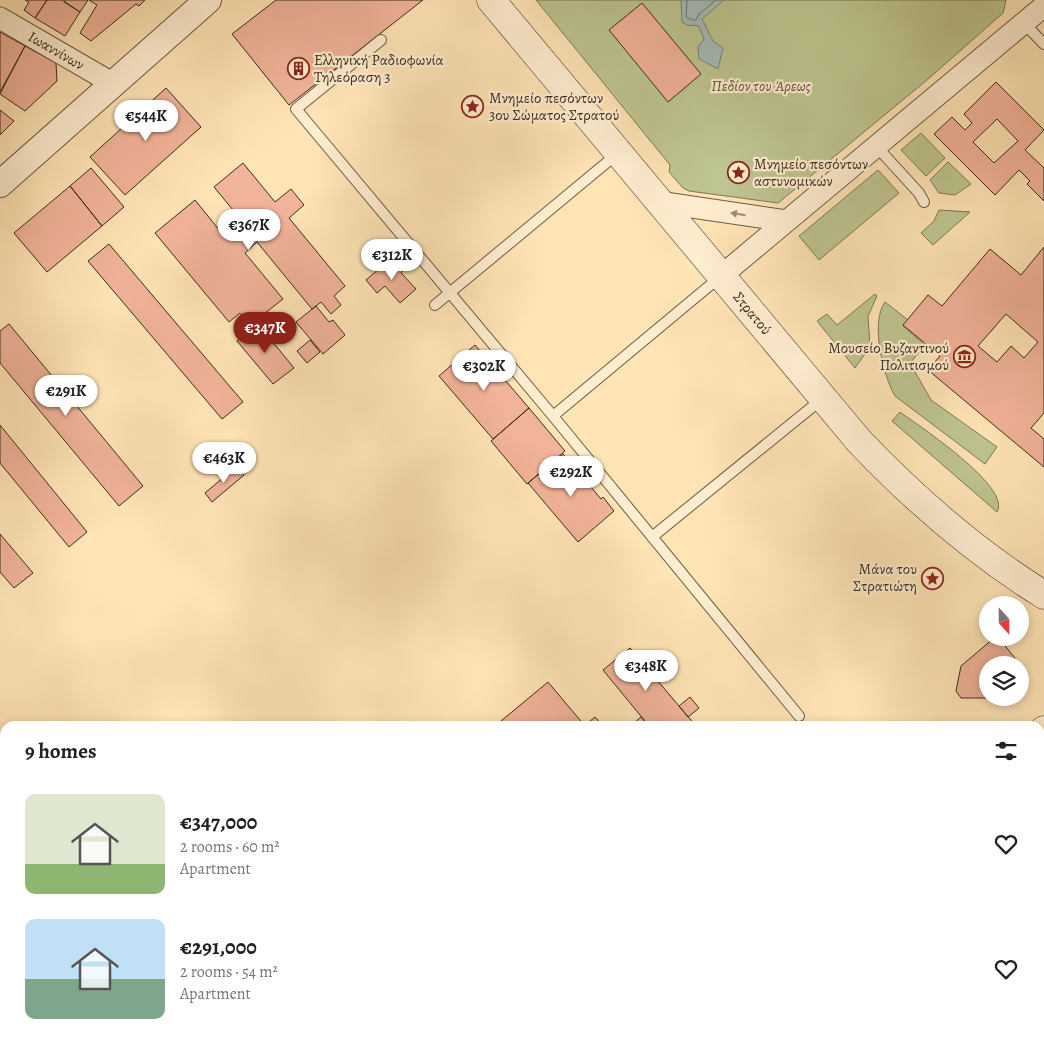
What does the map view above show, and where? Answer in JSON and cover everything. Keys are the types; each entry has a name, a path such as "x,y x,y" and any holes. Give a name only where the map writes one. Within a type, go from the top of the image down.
{"main road":[{"name":"Στρατού","path":"491,0 822,399 883,466 927,507 977,549 1044,595"}],"street":[{"path":"4,175 208,0"},
{"path":"721,276 876,146 1034,22 1044,6"},
{"name":"Ιωαννίνων","path":"0,18 112,83"},
{"path":"658,202 786,221"}],"lane":[{"path":"1034,22 1044,44"},
{"path":"381,40 296,109 553,416 799,716"},
{"path":"876,146 919,193 924,202"},
{"path":"434,305 618,154"},
{"path":"553,416 721,276"},
{"path":"652,536 822,399"}],"green space":[{"name":"Πεδίον του Άρεως","path":"536,0 1006,0 1003,13 927,80 778,203 689,191 683,188 669,172 670,165"},
{"path":"921,133 945,158 926,176 901,150"},
{"path":"948,162 971,184 955,195 939,193 930,180"},
{"path":"878,170 899,193 819,260 799,236"},
{"path":"939,210 970,212 933,245 921,233 934,221"},
{"path":"875,294 877,296 868,316 870,347 855,368 817,321 827,314 837,325"},
{"path":"885,302 908,320 903,326 925,345 910,363 931,400 997,447 985,464 895,396 886,375 878,335 881,311"},
{"path":"900,412 943,443 978,473 991,488 998,501 997,512 892,421"}],"water":[{"path":"681,0 724,0 702,19 713,41 723,48 718,69 699,59 698,47 704,39 699,26 687,25 682,22"}],"building":[{"path":"25,0 47,0 35,18 24,10 29,2"},
{"path":"47,0 62,0 80,12 65,36 35,18"},
{"path":"65,0 88,0 80,12 64,2"},
{"path":"89,0 145,0 139,6 136,4 91,41 80,33 97,5"},
{"name":"Ελληνική Ραδιοφωνία Τηλεόραση 3","path":"276,0 423,0 289,105 232,34"},
{"path":"642,3 701,74 668,102 609,30"},
{"path":"0,32 25,46 0,92"},
{"path":"25,46 56,63 57,81 25,111 0,94"},
{"path":"996,82 1044,130 1025,150 1044,168 1044,201 1027,184 1030,181 1019,170 995,195 934,134 952,117 965,130 972,123 964,114","holes":["997,119 1018,141 994,163 973,142"]},
{"path":"166,88 201,127 125,195 90,157"},
{"path":"0,110 14,121 0,135"},
{"path":"243,163 275,202 291,189 304,205 289,218 345,286 334,296 341,305 331,314 321,302 312,309 257,242 245,253 283,299 250,325 240,313 229,322 155,233 195,200 220,231 238,216 214,187"},
{"path":"91,168 124,207 102,226 70,186"},
{"path":"70,186 102,226 47,272 14,233"},
{"path":"109,244 243,402 222,419 88,261"},
{"name":"Μουσείο Βυζαντινού Πολιτισμού","path":"1044,247 1044,413 1031,428 1044,439 1044,467 928,370 940,356 903,325 928,295 942,306 990,249 1021,275","holes":["1006,314 1038,342 1024,358 1011,346 997,362 978,346"]},
{"path":"393,257 404,270 401,273 416,289 400,303 385,286 377,293 366,280"},
{"path":"316,306 329,322 333,320 345,335 323,354 296,322"},
{"path":"9,324 143,486 119,506 0,363 0,331"},
{"path":"258,324 294,368 273,384 237,341"},
{"path":"310,340 320,352 307,363 297,351"},
{"path":"475,345 529,408 493,439 439,376"},
{"path":"529,408 565,451 527,484 491,441"},
{"path":"0,425 87,532 69,547 0,463"},
{"path":"563,454 601,499 603,497 614,511 578,542 528,483"},
{"path":"237,466 244,475 212,502 205,493"},
{"path":"0,534 33,573 14,588 0,572"},
{"path":"985,646 1005,646 1013,656 979,656 979,698 961,698 956,691 961,666"},
{"path":"630,648 692,721 645,721 603,670"},
{"path":"548,682 581,721 501,721"},
{"path":"690,697 699,708 688,717 679,706"},
{"path":"595,717 599,721 590,721"},
{"path":"641,717 645,721 636,721"}],"place":[{"name":"Ελληνική Ραδιοφωνία Τηλεόραση 3","path":"298,69"},
{"name":"Μνημείο πεσόντων 3ου Σώματος Στρατού","path":"473,107"},
{"name":"Μνημείο πεσόντων αστυνομικών","path":"738,173"},
{"name":"Μουσείο Βυζαντινού Πολιτισμού","path":"965,357"},
{"name":"Μάνα του Στρατιώτη","path":"933,578"}]}
